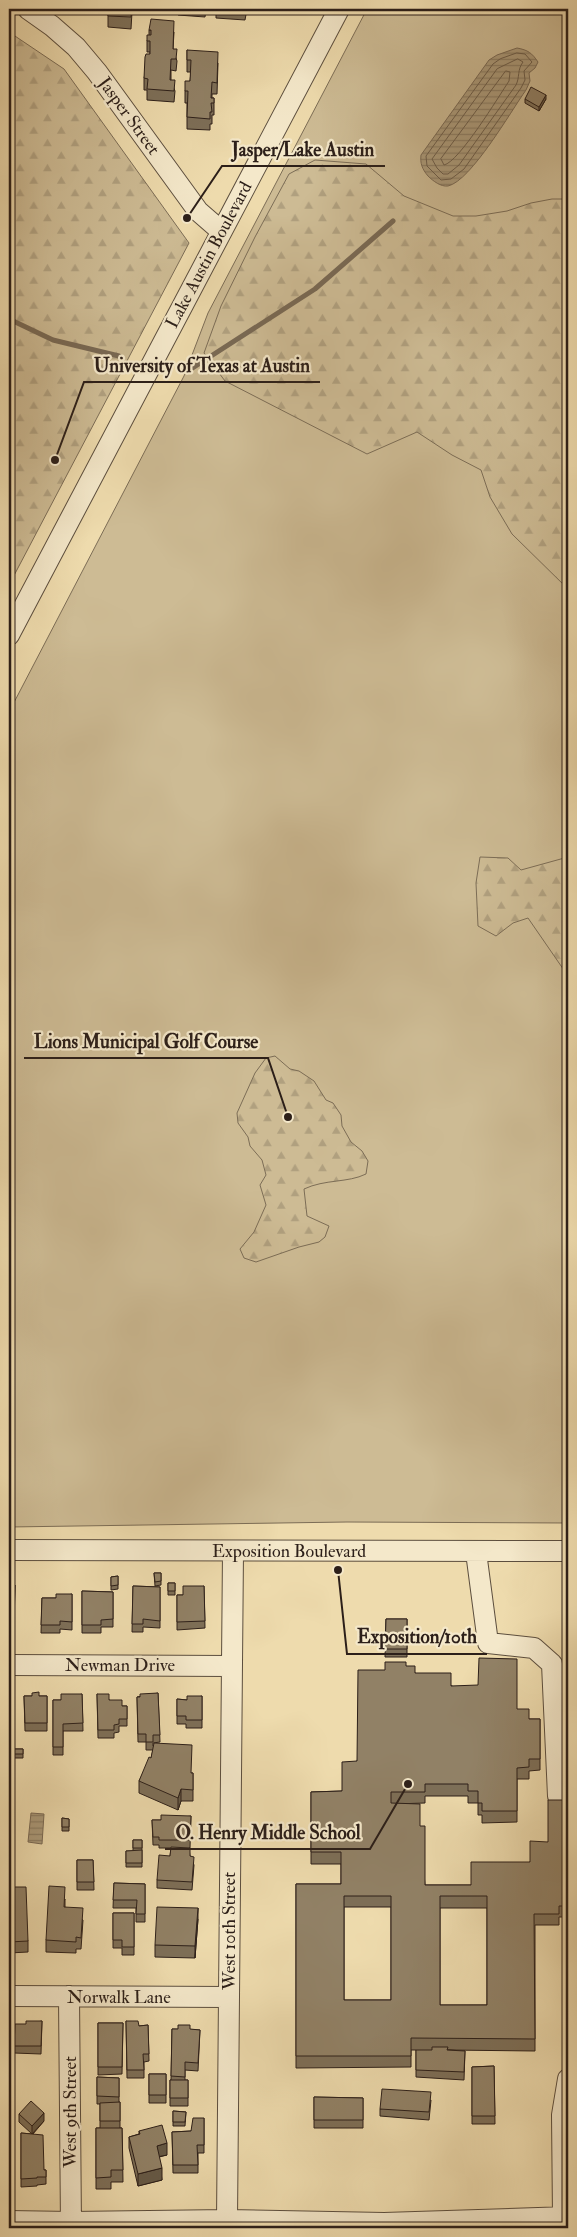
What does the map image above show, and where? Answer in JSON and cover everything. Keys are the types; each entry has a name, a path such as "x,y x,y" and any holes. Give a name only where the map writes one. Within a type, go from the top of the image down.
{"street":[{"name":"Jasper Street","path":"28,9 52,26 97,72 194,207 221,231"},
{"name":"Lake Austin Boulevard","path":"9,635 339,9"},
{"name":"Exposition Boulevard","path":"9,1550 233,1552 568,1551"},
{"name":"West 10th Street","path":"228,2220 233,1552"},
{"path":"476,1552 488,1643 534,1648 552,1664 558,1796"},
{"name":"Newman Drive","path":"9,1665 231,1666"},
{"name":"Norwalk Lane","path":"9,1996 229,1997"},
{"name":"West 9th Street","path":"69,1996 71,2225"},
{"path":"9,2221 71,2225 228,2220 304,2225 512,2224 565,2217 562,2115 568,2079"}],"green space":[{"path":"367,9 568,9 568,1523 347,1522 9,1527 9,712 184,376 208,313"},
{"path":"9,32 64,69 189,243 9,585"},
{"path":"315,160 366,164 404,196 453,216 476,216 507,211 531,203 552,199 568,199 568,589 512,534 490,497 481,470 452,455 417,432 367,454 225,381 204,353 221,306 289,174"},
{"path":"480,857 508,858 521,870 568,857 568,976 528,918 513,923 496,936 478,926 476,883"},
{"path":"275,1056 290,1069 299,1071 314,1081 326,1100 333,1103 341,1115 342,1126 351,1142 362,1151 368,1161 366,1174 352,1179 320,1184 304,1189 307,1216 329,1226 325,1237 319,1242 256,1262 244,1258 240,1249 254,1232 266,1205 260,1185 266,1175 262,1160 250,1146 248,1137 238,1123 237,1113 255,1073 266,1058"}],"water":[{"path":"517,48 529,52 538,62 529,73 530,81 526,90 490,144 468,172 448,186 443,186 432,180 424,171 421,155 489,60"},
{"path":"31,1813 44,1814 42,1844 28,1842"}],"building":[{"path":"108,9 132,9 131,17 108,16"},
{"path":"216,9 246,9 245,12"},
{"path":"151,19 174,21 173,49 177,49 176,59 171,59 170,80 175,80 174,91 147,89 148,79 144,78 145,57 146,54 150,54 150,41 147,41 147,35 151,35 151,30 149,30"},
{"path":"187,50 218,52 217,83 212,82 211,98 214,98 214,103 211,103 212,112 210,112 210,119 187,117 188,91 185,91 185,81 190,81 191,60 187,60"},
{"path":"531,87 546,95 539,107 525,99"},
{"path":"154,1573 161,1573 161,1581 155,1582"},
{"path":"118,1576 118,1585 111,1586 111,1577"},
{"path":"168,1583 175,1583 175,1591 168,1591"},
{"path":"9,1585 15,1585 14,1618 9,1618"},
{"path":"133,1586 160,1587 160,1621 143,1619 143,1624 132,1624"},
{"path":"183,1586 204,1586 205,1621 177,1622 177,1595 183,1595"},
{"path":"82,1591 113,1592 113,1619 101,1620 101,1625 82,1625"},
{"path":"56,1594 72,1594 72,1622 60,1621 60,1625 41,1625 42,1598 56,1598"},
{"path":"386,1619 407,1619 407,1649 385,1649"},
{"path":"479,1658 517,1659 517,1709 529,1709 529,1719 540,1719 540,1759 529,1759 529,1767 517,1768 517,1811 482,1811 482,1803 478,1803 478,1791 468,1791 468,1784 425,1784 425,1792 391,1792 391,1803 420,1804 420,1826 425,1826 425,1885 471,1885 471,1862 530,1862 530,1841 548,1842 548,1800 568,1800 568,1906 559,1906 559,1914 534,1914 535,2039 411,2038 411,2056 296,2056 296,1884 341,1884 341,1852 311,1852 311,1792 342,1791 342,1762 357,1761 358,1670 385,1670 385,1662 406,1662 406,1666 415,1666 415,1673 451,1673 451,1686 478,1685","holes":["344,1896 391,1896 391,2000 344,2000","440,1896 487,1896 487,2005 440,2005"]},
{"path":"39,1692 39,1696 47,1696 47,1723 25,1723 24,1696 32,1696 32,1693"},
{"path":"158,1693 160,1735 153,1735 153,1742 146,1742 146,1734 138,1734 137,1697 140,1697 140,1694"},
{"path":"61,1694 82,1694 83,1723 63,1724 63,1747 53,1747 53,1700 61,1700"},
{"path":"97,1694 109,1694 109,1700 122,1700 122,1706 127,1706 127,1719 119,1719 119,1724 114,1725 114,1730 98,1730"},
{"path":"187,1696 202,1696 202,1720 186,1720 186,1716 177,1716 177,1699 187,1700"},
{"path":"154,1743 192,1745 191,1773 193,1773 193,1790 181,1789 178,1798 139,1781 149,1757 151,1758"},
{"path":"13,1749 23,1749 23,1754 13,1754"},
{"path":"161,1815 191,1816 190,1840 159,1840 159,1837 153,1837 152,1820 161,1820"},
{"path":"62,1818 69,1819 69,1827 62,1827"},
{"path":"133,1840 142,1840 142,1848 133,1848"},
{"path":"171,1847 190,1848 190,1856 194,1857 192,1882 157,1880 159,1855 170,1856"},
{"path":"142,1850 142,1863 126,1863 126,1851"},
{"path":"77,1860 93,1860 94,1882 77,1882"},
{"path":"114,1883 145,1884 145,1914 136,1914 137,1900 113,1900"},
{"path":"49,1886 65,1887 64,1907 83,1908 81,1938 76,1937 76,1942 46,1940"},
{"path":"9,1887 26,1887 28,1941 9,1942"},
{"path":"157,1907 198,1908 195,1946 155,1945"},
{"path":"113,1913 134,1913 134,1947 122,1947 122,1940 113,1940"},
{"path":"26,2021 42,2021 41,2046 14,2046 15,2024 26,2024"},
{"path":"126,2021 138,2021 139,2026 148,2025 149,2054 143,2054 144,2070 127,2070"},
{"path":"98,2023 123,2023 122,2067 98,2067"},
{"path":"178,2025 190,2025 190,2029 200,2030 198,2063 185,2062 185,2077 171,2076 172,2029 178,2029"},
{"path":"432,2047 448,2047 447,2050 465,2051 464,2072 416,2070 416,2050 432,2050"},
{"path":"494,2066 495,2116 472,2116 472,2067"},
{"path":"149,2074 166,2074 166,2095 149,2095"},
{"path":"97,2077 119,2078 119,2097 97,2096"},
{"path":"170,2080 188,2080 188,2098 170,2098"},
{"path":"382,2089 431,2092 429,2112 380,2109"},
{"path":"314,2097 363,2098 363,2120 314,2120"},
{"path":"31,2101 44,2113 32,2126 19,2114"},
{"path":"120,2102 120,2121 100,2121 100,2103"},
{"path":"173,2111 186,2112 185,2122 173,2122"},
{"path":"193,2118 204,2118 204,2145 197,2145 198,2165 173,2165 172,2132 191,2131"},
{"path":"162,2125 167,2143 157,2146 162,2168 138,2174 129,2137 140,2134 139,2131"},
{"path":"96,2128 122,2128 123,2170 111,2170 111,2177 96,2178"},
{"path":"21,2133 43,2135 46,2177 21,2179"}],"waterway":[{"path":"183,368 191,369 315,289 393,221"},
{"path":"9,319 53,340 119,356"}],"place":[{"name":"Jasper/Lake Austin","path":"187,218"},
{"name":"University of Texas at Austin","path":"55,460"},
{"name":"Lions Municipal Golf Course","path":"288,1117"},
{"name":"Exposition/10th","path":"338,1570"},
{"name":"O. Henry Middle School","path":"408,1784"}]}
